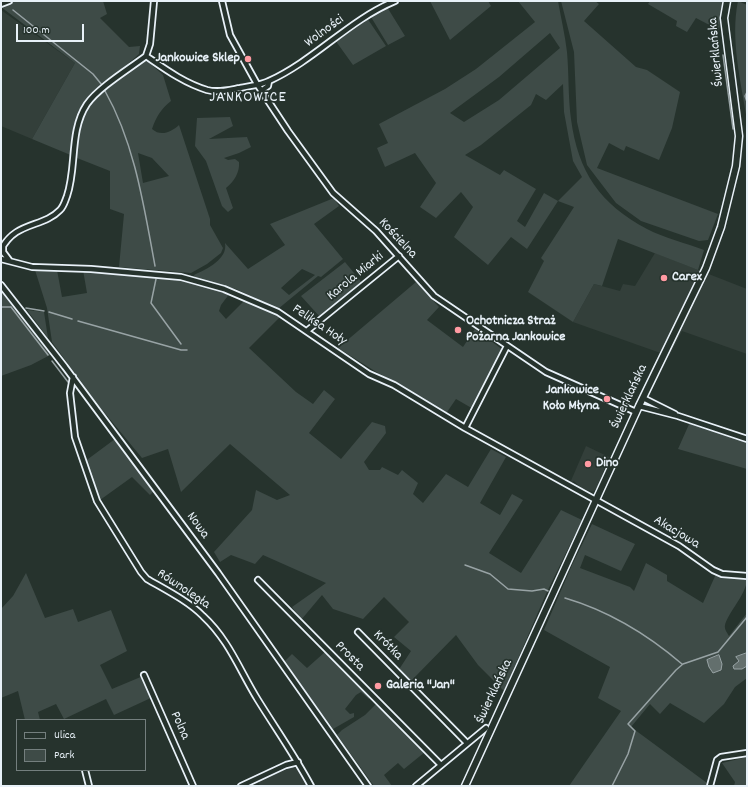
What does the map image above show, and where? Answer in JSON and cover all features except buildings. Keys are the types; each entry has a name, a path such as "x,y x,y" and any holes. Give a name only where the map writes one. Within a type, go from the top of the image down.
{"main road":[{"name":"Świerklańska","path":"464,786 636,412 706,268 721,227 736,166 739,136 724,18 727,1"}],"street":[{"path":"1,4 9,1"},
{"path":"9,260 2,248 13,234 54,215 61,209 72,182 77,128 87,104 102,89 146,56 150,44 154,1"},
{"name":"Kościelna","path":"222,1 230,35 261,91 333,193 376,231 434,296 546,372 636,412"},
{"name":"Wolności","path":"146,56 181,79 207,90 226,91 269,81 313,55 364,17 395,1"},
{"name":"Wolności","path":"261,91 268,86 269,81"},
{"name":"Karola Miarki","path":"308,330 399,256"},
{"name":"Feliksa Hoły","path":"1,259 32,267 91,269 181,277 231,291 278,312 308,330 369,374 394,385 465,428 596,500"},
{"name":"Nowa","path":"1,285 73,378 232,591 368,786"},
{"path":"465,428 507,346"},
{"name":"Równoległa","path":"73,378 70,393 75,438 97,501 141,572 147,579 198,611 223,637 235,656 257,698 298,762 311,786"},
{"path":"643,398 678,416"},
{"path":"639,406 678,416 747,439"},
{"name":"Akacjowa","path":"596,500 679,546 718,572 728,575 747,576"},
{"name":"Prosta","path":"258,580 441,765"},
{"name":"Krótka","path":"358,632 467,743"},
{"name":"Polna","path":"144,675 193,786"},
{"path":"416,786 486,728"},
{"path":"710,786 717,760 721,757 747,753"},
{"path":"241,786 286,765 298,762"},
{"path":"86,771 89,786"}],"shaded area":[{"path":"1,10 75,63 32,139 1,126"},
{"path":"655,253 747,289 747,354 682,331 669,356 573,322 594,284 620,291 623,284 635,286"},
{"path":"586,446 609,457 598,486 593,492 581,488 574,481 570,483"},
{"path":"747,653 747,666 742,669 734,669 733,666 739,661 736,657"},
{"path":"719,655 722,664 721,670 713,673 707,660"},
{"path":"293,767 298,769 307,786 260,786 258,781"}],"green space":[{"path":"15,1 103,1 107,14 100,18 129,47 140,46 139,54 102,86 85,105 79,115 74,129 73,156 32,139 75,63 1,7"},
{"path":"430,1 488,1 491,6 450,40"},
{"path":"518,1 558,1 567,52 570,111 574,138 579,155 594,184 616,209 647,229 704,250 698,270 618,239 602,286 594,284 573,322 528,292 544,261 541,258 574,207 558,201 527,249 511,237 488,265 454,237 473,207 461,192 436,218 420,207 436,183 415,153 385,167 377,148 388,143 379,124 445,89 476,69 535,22","holes":["550,33 560,48 499,100 464,122 450,113 499,77","563,84 564,112 573,161 582,177 558,201 544,193 525,227 517,221 536,189 504,170 500,175 465,155 481,145 531,105 536,94 546,100"]},
{"path":"561,1 595,1 599,4 584,21 636,67 647,70 680,92 672,128 659,160 626,146 624,151 609,143 597,168 718,214 708,240 699,241 641,221 616,203 587,165 577,122 574,52"},
{"path":"650,1 723,1 719,30 696,18 687,32 676,26 677,21 648,4"},
{"path":"738,1 747,5 747,120 737,60 735,30"},
{"path":"387,7 405,36 388,45 371,17"},
{"path":"367,18 386,46 353,65 335,40"},
{"path":"145,59 163,75 171,101 159,114 152,129 159,133 166,133 179,125 210,219 210,225 223,248 221,253 207,264 191,273 119,267 124,214 110,209 110,171 77,158 80,128 85,112 105,90","holes":["138,153 152,158 169,176 143,183"]},
{"path":"230,117 233,126 209,139 247,137 251,147 224,158 228,160 235,159 239,162 239,169 236,176 232,183 226,188 233,208 228,212 222,206 206,161 195,146 197,118"},
{"path":"334,198 339,206 314,224 343,259 321,277 318,276 278,309 236,289 195,278 194,275 205,270 220,259 225,249 225,243 248,269 285,245 270,224","holes":["302,269 315,275 289,295 281,288"]},
{"path":"345,262 363,284 320,317 301,296"},
{"path":"35,270 57,270 62,297 87,293 83,270 180,278 230,293 221,305 219,311 226,319 246,299 281,316 249,348 296,392 313,404 324,390 335,399 309,433 341,459 372,422 385,426 386,433 364,462 369,470 380,470 382,467 398,475 402,470 418,483 413,494 423,503 446,474 468,487 491,449 506,457 480,503 500,515 512,494 523,500 489,553 521,573 561,510 582,520 546,594 504,691 478,665 456,635 411,681 398,671 411,651 394,637 409,622 384,597 363,619 333,609 322,595 301,620 292,607 326,583 263,555 255,564 231,555 220,562 214,552 252,510 256,490 277,500 290,495 230,444 181,492 168,449 142,458 99,406 52,342 47,308"},
{"path":"416,282 439,307 427,320 463,347 475,329 503,350 475,410 456,399 445,415 338,348"},
{"path":"1,290 52,354 31,365 1,376"},
{"path":"27,310 44,312 48,338"},
{"path":"690,422 747,442 747,469 678,449"},
{"path":"115,439 154,491 150,495 132,477 100,500 84,462"},
{"path":"592,524 635,544 621,571 585,555 580,568 630,587 634,591 646,563 667,575 667,581 703,603 716,574 725,578 747,579 743,592 725,624 725,628 729,636 747,613 747,678 735,687 724,704 704,723 670,703 660,714 650,704 631,727 707,783 707,786 569,786 621,711 598,698 610,667 544,630 572,565"},
{"path":"26,573 45,618 73,609 78,622 111,610 127,651 100,665 112,689 143,676 153,697 114,715 106,699 64,719 56,704 38,712 40,719 25,719 18,691 1,698 1,609 13,596"},
{"path":"325,652 370,697 369,699 361,692 356,695 345,709 350,714 354,713 354,717 333,729 284,662 292,654 307,668"},
{"path":"376,704 425,752 404,769 398,763 384,775 392,786 374,786 337,735 365,715"},
{"path":"747,757 747,786 734,786 735,782 722,763"}],"waterway":[{"path":"13,10 93,74 102,85"},
{"path":"723,55 733,129"},
{"path":"105,91 124,132 131,154 142,199 155,266"},
{"path":"747,92 745,96 747,102"},
{"path":"156,279 151,303 181,344"},
{"path":"1,307 11,307"},
{"path":"11,307 48,355"},
{"path":"26,308 44,311"},
{"path":"49,312 72,319"},
{"path":"78,321 181,350 187,350"},
{"path":"52,361 68,382"},
{"path":"465,565 490,574 508,589 532,591 544,589 548,591"},
{"path":"565,598 581,603 627,625 641,633 682,664"},
{"path":"612,786 628,754 635,731 628,724 676,670 683,664 718,652 747,617"}],"place":[{"name":"Jankowice Sklep","path":"248,59"},
{"name":"Carex","path":"664,278"},
{"name":"Ochotnicza Straż Pożarna Jankowice","path":"458,330"},
{"name":"Jankowice Koło Młyna","path":"607,399"},
{"name":"Dino","path":"588,464"},
{"name":"Galeria \"Jan\"","path":"378,686"}],"district":[{"name":"JANKOWICE","path":"248,99"}]}
